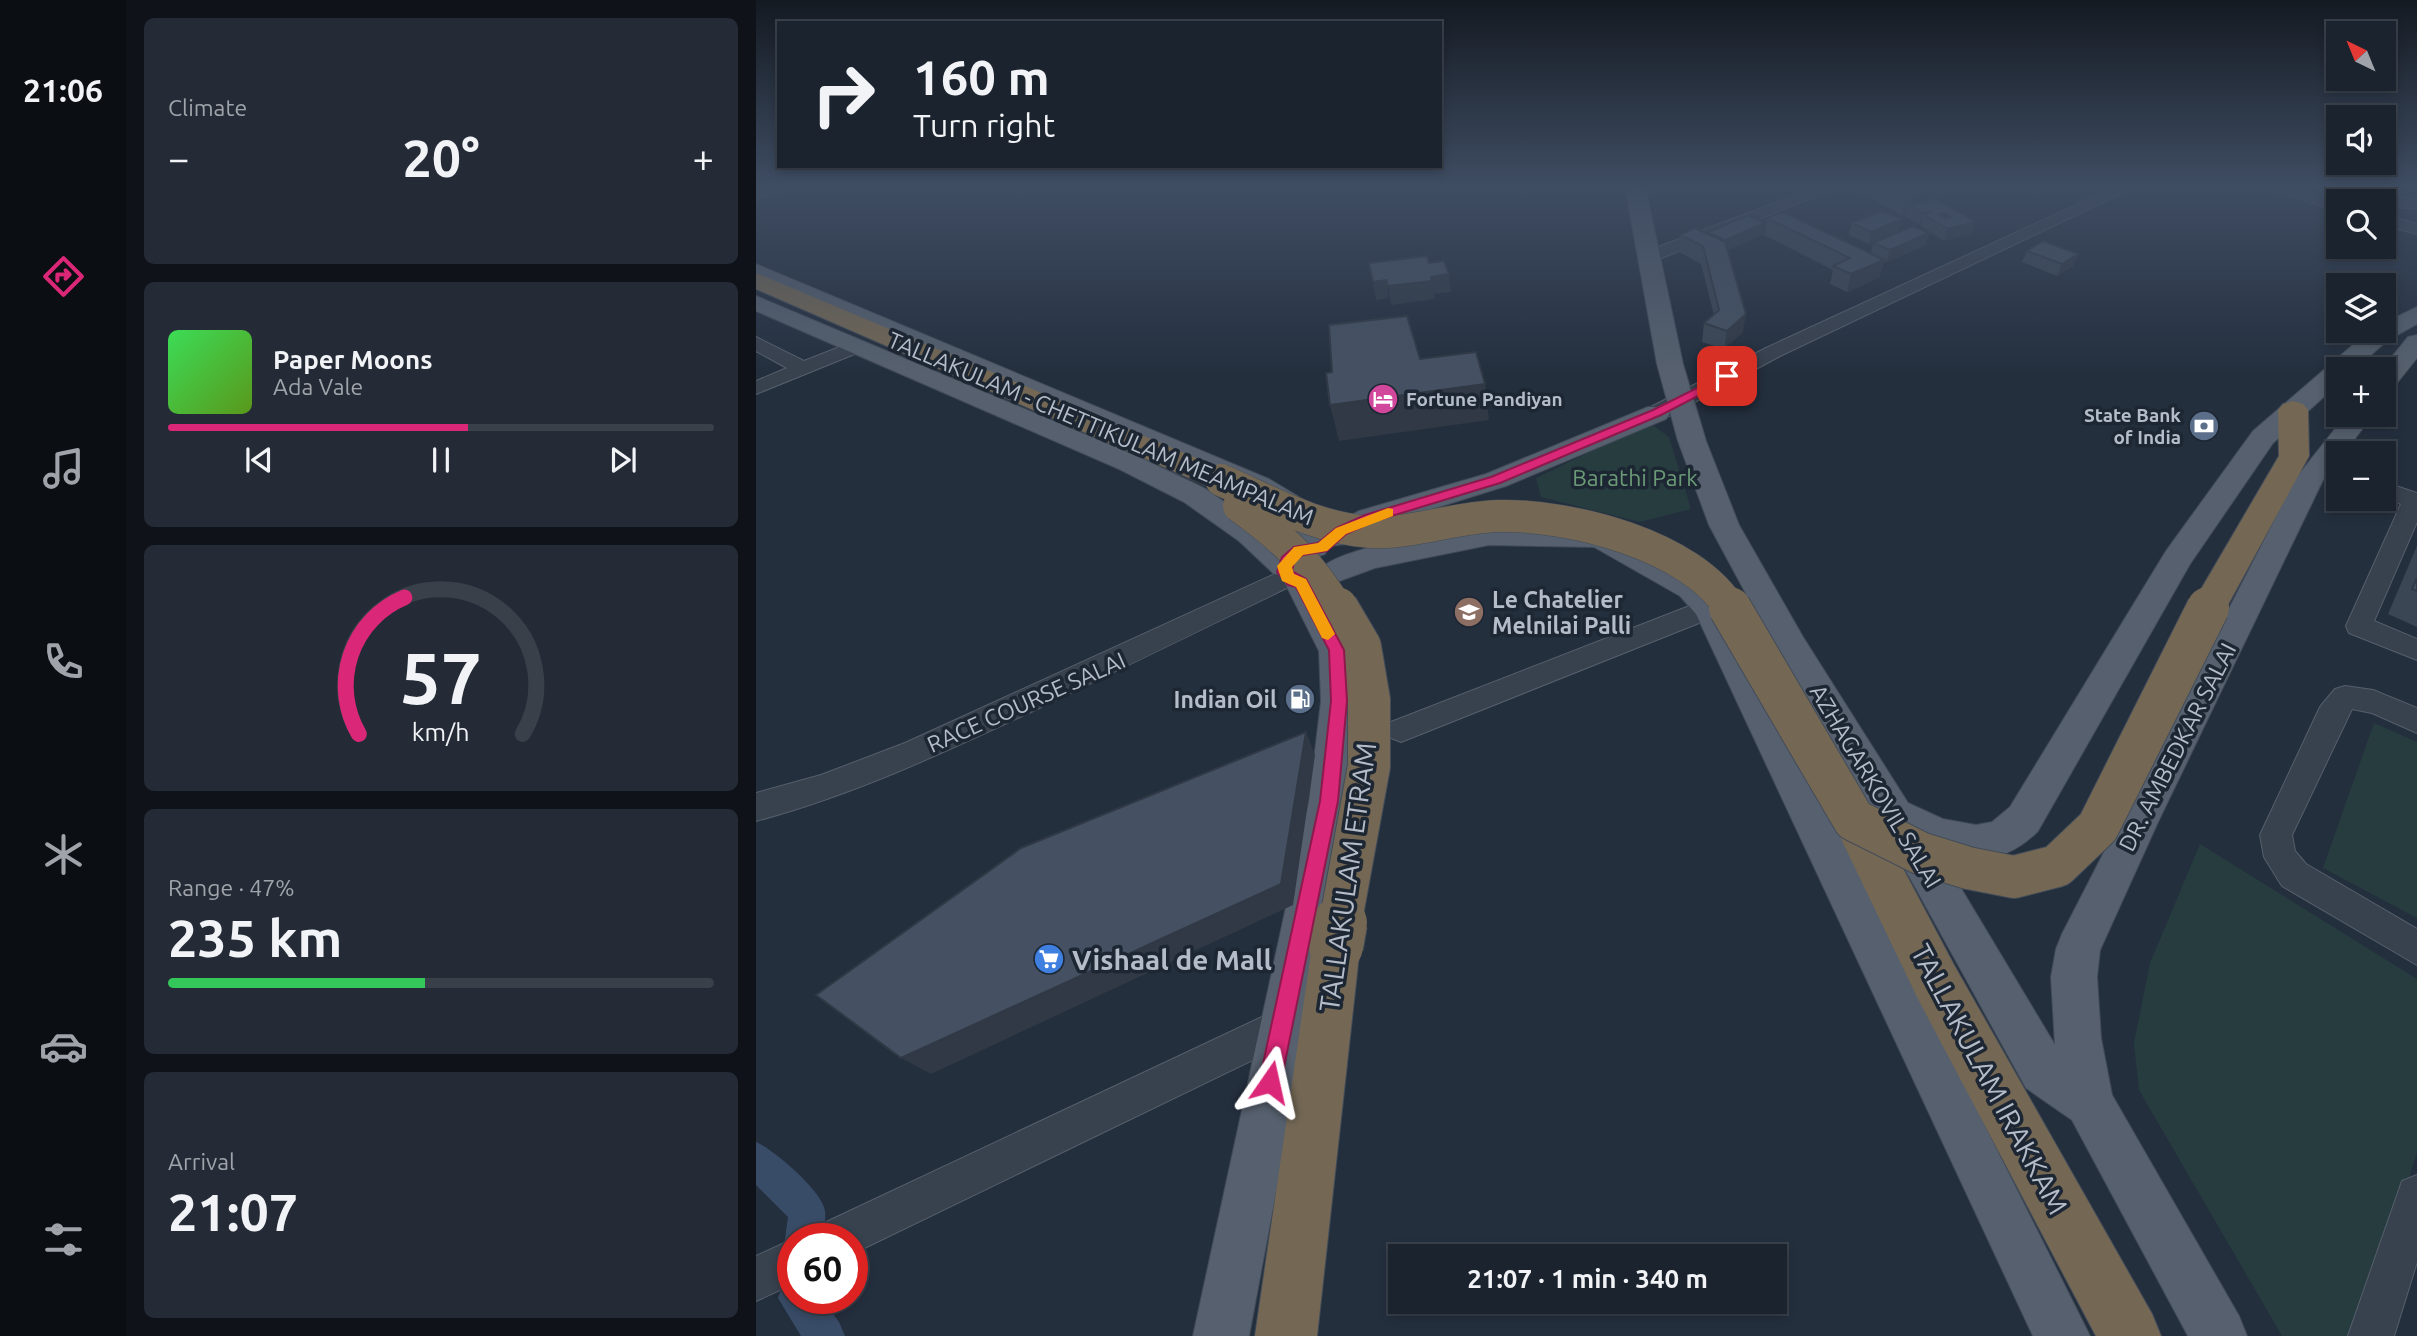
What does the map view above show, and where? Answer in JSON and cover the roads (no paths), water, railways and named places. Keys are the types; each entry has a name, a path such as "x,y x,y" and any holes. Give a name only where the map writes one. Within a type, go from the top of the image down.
{"highway":[{"name":"TALLAKULAM - CHETTIKULAM MEAMPALAM","path":"756,280 1326,526 1373,532 1497,516 1542,518 1583,523 1652,547 1692,571 1727,603 1873,816"},
{"name":"TALLAKULAM - CHETTIKULAM MEAMPALAM","path":"756,293 1203,486"},
{"path":"1873,816 1920,853 1968,868 2014,877 2057,866 2098,827 2211,603 2294,456 2293,410"},
{"name":"TALLAKULAM ETRAM","path":"1203,486 1243,508 1282,537 1317,575 1360,647 1369,700 1369,766 1336,946 1286,1336"},
{"name":"TALLAKULAM IRAKKAM","path":"1873,816 1936,982 2130,1336"}],"main road":[{"name":"AZHAGARKOVIL SALAI","path":"1630,248 1639,309 1655,385 1675,413 1724,525 1791,646 1873,816 2043,1071 2089,1103 2219,1336"},
{"name":"AZHAGARKOVIL SALAI","path":"1646,248 1675,413"},
{"path":"756,271 1225,470 1308,516 1307,565 1336,650 1339,701 1329,801 1281,1027 1222,1336"},
{"path":"756,303 1129,463 1194,495 1250,534 1307,565 1368,558 1489,535 1600,537 1691,588 1710,608 2062,1336"},
{"path":"2354,357 2379,335 2417,314"},
{"path":"2396,368 2417,342"},
{"path":"1873,816 1934,837 1973,842 2003,837 2024,820 2177,559 2263,437 2326,381"},
{"name":"RACE COURSE SALAI","path":"1307,565 1341,531 1406,507 1496,480 1675,413"},
{"name":"DR. AMBEDKAR SALAI","path":"2089,1103 2077,1038 2074,977 2078,949 2141,815 2193,717 2310,478 2326,470"},
{"path":"1294,506 1359,509 1406,507"}],"street":[{"path":"1648,257 1671,248"},
{"name":"RACE COURSE SALAI","path":"1675,413 1773,352 1995,248"},
{"path":"756,343 803,368"},
{"path":"756,387 855,347"},
{"path":"2396,494 2414,501 2359,626 2417,650"},
{"name":"RACE COURSE SALAI","path":"756,807 790,799 927,747 1168,637 1307,565"},
{"path":"1401,730 1710,608"},
{"path":"2417,721 2371,700 2345,697 2335,707 2276,835 2280,857 2294,875 2417,948"},
{"path":"868,1224 1281,1027"},
{"path":"2371,1336 2417,1196"}],"waterway":[{"path":"756,1160 807,1210 806,1223"},
{"path":"809,1314 825,1336"}],"place":[{"name":"Fortune Pandiyan","path":"1383,399"},
{"name":"State Bank of India","path":"2204,426"},
{"name":"Le Chatelier Melnilai Palli","path":"1469,612"},
{"name":"Indian Oil","path":"1300,699"},
{"name":"Vishaal de Mall","path":"1049,959"}],"park label":[{"name":"Barathi Park","path":"1635,477"}]}
